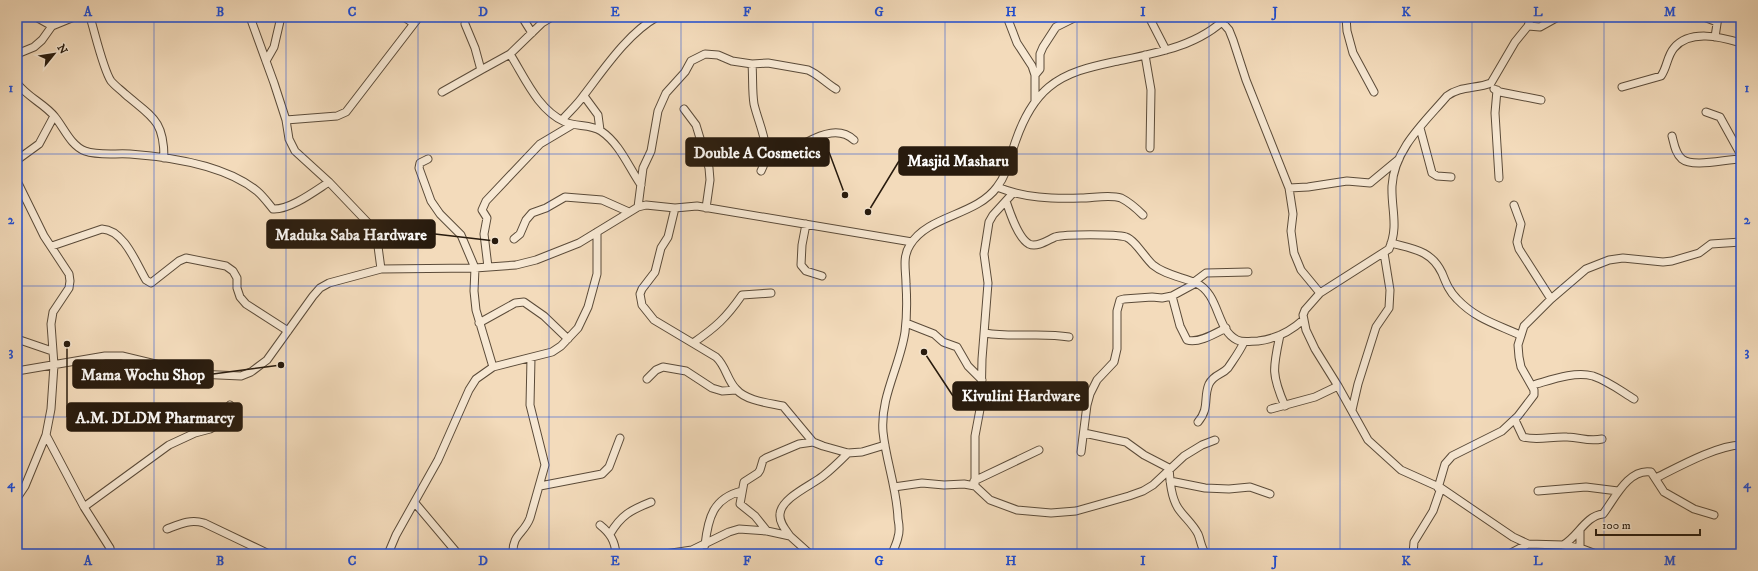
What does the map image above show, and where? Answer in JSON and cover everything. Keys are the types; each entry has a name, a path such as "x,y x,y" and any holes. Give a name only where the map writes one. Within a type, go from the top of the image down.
{"street":[{"path":"36,17 52,26"},
{"path":"17,54 34,47 42,40 52,26 74,17"},
{"path":"90,17 106,70 112,82 155,120 161,130 164,141 164,158"},
{"path":"250,17 286,120 289,139 295,150 329,182 374,232 377,239 380,269"},
{"path":"266,61 274,48 281,17"},
{"path":"404,17 413,23"},
{"path":"286,120 337,116 346,112 419,17"},
{"path":"522,17 532,33"},
{"path":"442,92 510,54 542,22 552,17"},
{"path":"562,120 584,96 603,69 619,50 650,21 657,17"},
{"path":"668,17 673,17"},
{"path":"1007,17 1017,43 1032,66 1035,75 1035,101"},
{"path":"1035,75 1040,69 1040,54 1043,47 1056,27 1076,17"},
{"path":"1149,17 1166,50"},
{"path":"1346,17 1347,31 1353,52 1374,92"},
{"path":"1532,17 1528,26 1516,42 1491,83 1487,85 1464,88 1447,96 1409,141 1400,158 1392,185 1394,238 1389,249 1341,278 1320,293 1305,310 1303,320 1315,349 1352,410 1368,440 1401,470 1439,488 1513,537 1528,544 1563,545 1580,548 1596,554"},
{"path":"1528,26 1540,27 1558,17"},
{"path":"1704,17 1717,19 1715,37"},
{"path":"892,554 899,536 898,510 885,445 883,415 901,349 906,323 905,263 908,247 921,232 970,208 989,196 997,187 1009,165 1022,123 1035,101 1065,76 1088,67 1145,56 1185,44 1225,20 1246,80 1289,188 1293,214 1291,232 1294,254 1301,270 1320,293"},
{"path":"465,24 475,48 480,70"},
{"path":"1622,87 1660,76 1673,49 1681,42 1706,36 1741,43"},
{"path":"510,54 549,112 572,125 600,130"},
{"path":"638,207 643,168 651,151 658,111 666,93 685,72 691,61 705,54 718,55 732,61 752,64 768,63 808,70 814,72 826,83 836,89"},
{"path":"1145,56 1151,90 1150,148"},
{"path":"752,64 754,103 765,143 765,161 762,171"},
{"path":"17,83 54,116 70,140 84,151 100,154 130,154 164,158 219,171 237,179 257,191 273,209 280,209 292,204 329,182"},
{"path":"1487,85 1497,90 1542,100"},
{"path":"1497,90 1495,113 1499,178"},
{"path":"584,96 598,115 600,130 621,152 641,185"},
{"path":"684,109 696,125 709,168 710,180 706,208"},
{"path":"1706,112 1720,117 1741,155"},
{"path":"17,159 39,144 54,116"},
{"path":"488,267 484,234 487,218 482,210 486,201 540,144 572,125"},
{"path":"1420,128 1432,173 1437,176 1451,177"},
{"path":"765,143 787,149 794,149 810,140 832,132 843,134 854,140"},
{"path":"1672,136 1678,154 1682,159 1689,162 1697,163 1741,158"},
{"path":"1289,188 1308,187 1347,181 1370,183 1400,158"},
{"path":"428,159 419,165 430,198 440,214 461,236 475,268 474,291 480,323 493,367"},
{"path":"17,180 44,236 69,274 70,281 70,288 53,312 51,324 54,365 51,410 46,435 24,486 17,498"},
{"path":"997,187 1013,193 1044,198 1121,198 1143,215"},
{"path":"1013,193 993,215 989,222 984,254 988,282 980,404 975,436 975,483 990,500 1017,510 1051,513 1076,511 1143,491 1153,485 1169,468 1190,452 1215,440"},
{"path":"514,239 520,234 526,220 532,213 546,208 564,197 602,200 629,212"},
{"path":"1006,201 1014,223 1029,244 1036,244 1064,236 1112,235 1126,237 1153,265 1161,270 1195,282 1208,293 1214,300 1226,328 1233,337 1244,342 1261,340 1280,335 1294,328 1303,320"},
{"path":"1514,205 1520,224 1517,242 1518,249 1552,299"},
{"path":"17,371 105,356 122,356 197,374 241,376 251,372 267,360 320,288 330,283 380,269 475,268 516,265 536,260 579,242 638,207 646,206 675,208 697,206 912,242"},
{"path":"675,208 668,237 661,248 655,272 640,294 642,305 654,320 720,360 736,390 750,398 767,404 783,406 813,442"},
{"path":"806,224 802,245 801,265 806,271 822,276"},
{"path":"52,246 102,229 107,230 120,237 146,280 151,283 179,261 186,258 226,266 233,271 237,278 237,288 240,297 246,304 288,331"},
{"path":"388,554 396,535 438,460 469,390 476,379 493,367 552,352 568,339 578,328 584,316 597,274 597,232"},
{"path":"1413,554 1414,542 1433,511 1445,464 1452,456 1502,432 1515,420 1534,395 1532,385 1521,367 1518,344 1524,326 1552,299 1586,269 1609,260 1645,259 1663,262 1688,258 1699,253 1711,244 1741,242"},
{"path":"1391,243 1418,250 1428,255 1436,262 1452,293 1469,310 1476,316 1520,335"},
{"path":"1352,410 1361,373 1376,327 1390,308 1390,290 1384,253"},
{"path":"1081,452 1087,405 1090,394 1097,380 1114,362 1117,348 1117,311 1120,300 1152,297 1162,298 1172,296 1195,282 1206,273 1248,272"},
{"path":"693,343 718,326 742,295 771,293"},
{"path":"1172,296 1180,326 1187,340 1190,341 1201,339 1226,328"},
{"path":"480,323 514,303 524,302 544,316 568,339"},
{"path":"906,323 934,334 942,342 957,347 968,366 982,380"},
{"path":"985,333 1003,336 1053,334 1069,337"},
{"path":"1280,335 1274,366 1274,378 1285,406"},
{"path":"17,339 52,351"},
{"path":"1198,422 1205,414 1209,384 1214,376 1228,368 1236,358 1244,342"},
{"path":"513,554 514,540 528,524 545,465 530,405 531,358"},
{"path":"647,379 656,370 663,367 686,372 712,388 722,391 736,390"},
{"path":"1532,385 1573,376 1593,376 1634,399"},
{"path":"1270,410 1315,398 1338,386"},
{"path":"84,507 168,445 217,425 230,405"},
{"path":"1515,420 1523,438 1532,440 1567,437 1585,441 1602,439"},
{"path":"1084,433 1126,442 1144,455 1169,468"},
{"path":"46,435 84,507 100,530 111,554"},
{"path":"540,486 602,474 609,467 620,438"},
{"path":"767,530 755,516 740,504 744,482 758,473 763,460 799,444 813,442 848,454 862,452 885,445"},
{"path":"1656,478 1705,455 1734,445 1741,445"},
{"path":"894,487 922,483 944,485 975,483 1039,450"},
{"path":"810,554 790,536 781,522 780,514 783,506 799,492 825,475 848,454"},
{"path":"1169,468 1170,481 1175,502 1195,530 1206,554"},
{"path":"1563,545 1580,531 1592,517 1603,514 1618,491 1633,477 1642,472 1651,472 1664,492 1694,509 1714,515"},
{"path":"1170,481 1205,488 1250,488 1270,494"},
{"path":"1538,491 1586,486 1618,491"},
{"path":"699,554 704,546 706,529 714,511 724,497 742,491"},
{"path":"610,534 620,518 650,502"},
{"path":"415,503 458,554"},
{"path":"167,529 184,522 194,520 204,523 269,554"},
{"path":"600,525 610,534 614,542 616,554"},
{"path":"665,554 692,550 704,546 734,530 767,530 790,536"},
{"path":"1580,531 1580,548"},
{"path":"1509,554 1528,544"}],"place":[{"name":"Double A Cosmetics","path":"845,195"},
{"name":"Masjid Masharu","path":"868,212"},
{"name":"Maduka Saba Hardware","path":"495,241"},
{"name":"A.M. DLDM Pharmarcy","path":"67,344"},
{"name":"Kivulini Hardware","path":"924,352"},
{"name":"Mama Wochu Shop","path":"281,365"}]}
